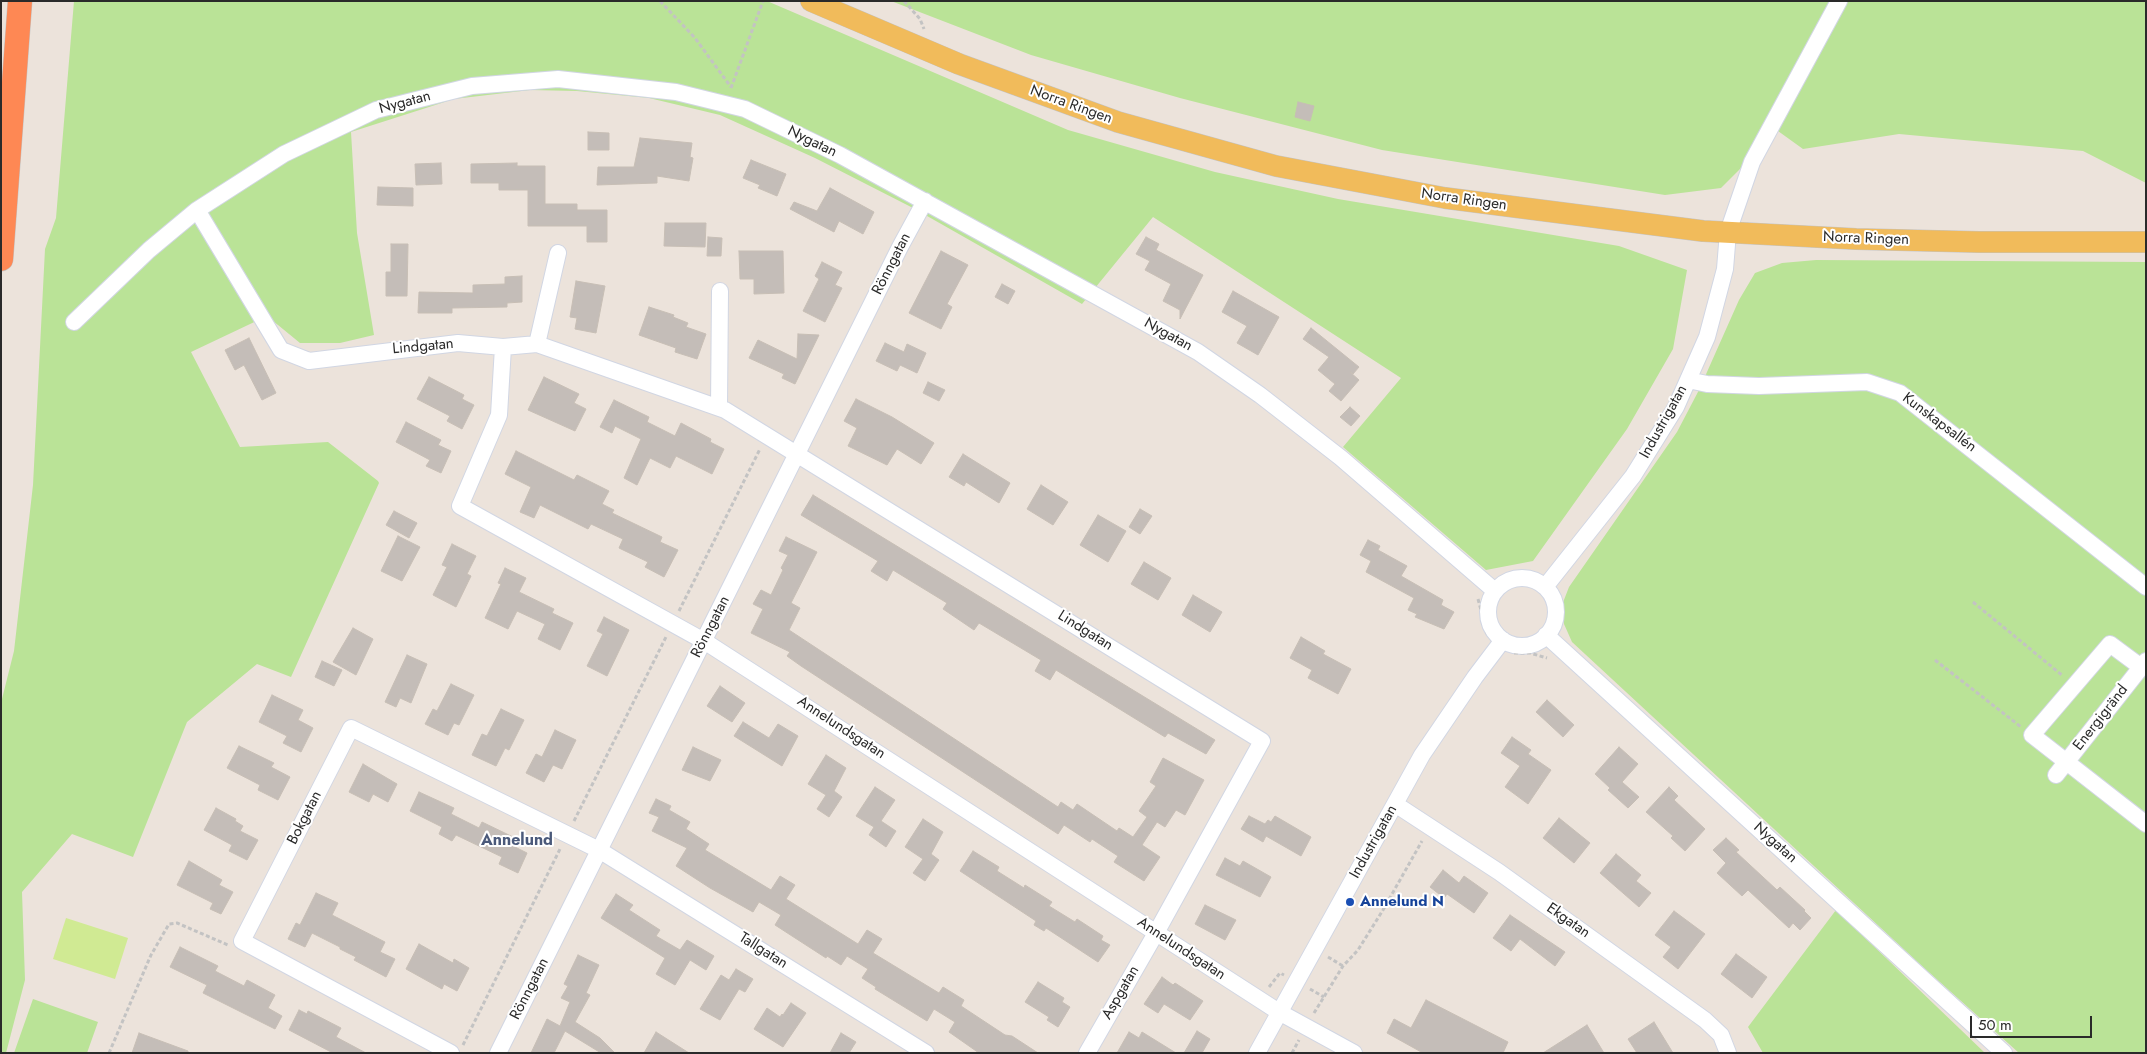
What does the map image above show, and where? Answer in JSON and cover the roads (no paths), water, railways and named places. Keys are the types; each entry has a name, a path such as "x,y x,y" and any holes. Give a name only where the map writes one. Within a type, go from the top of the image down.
{"highway":[{"path":"1,260 20,1"}],"main road":[{"name":"Norra Ringen","path":"811,1 959,64 1118,122 1276,166 1445,198 1694,230 1894,240 2146,242"}],"street":[{"name":"Industrigatan","path":"1545,587 1633,476 1676,407 1707,337 1725,269 1728,232 1752,162 1839,1"},
{"name":"Nygatan","path":"74,322 150,250 197,210 284,154 376,110 472,86 558,79 676,92 745,109 831,151 1198,352 1260,395 1341,458 1495,591"},
{"name":"Rönngatan","path":"498,1053 900,247 925,201"},
{"name":"Lindgatan","path":"197,210 281,350 309,361 458,343 503,347 537,344 719,408 798,454 1262,741 1156,933"},
{"path":"537,344 558,253"},
{"path":"719,408 720,291"},
{"name":"Annelundsgatan","path":"503,347 500,416 460,506 704,641 1279,1012 1354,1053"},
{"name":"Kunskapsallén","path":"1688,380 1707,384 1759,386 1867,382 1900,393 2146,587"},
{"path":"1522,578 1535,580 1545,587 1553,597 1556,611 1550,630 1540,642 1527,646 1500,644 1489,614 1495,591 1508,580 1522,578"},
{"name":"Nygatan","path":"1546,635 2004,1053"},
{"name":"Industrigatan","path":"1257,1053 1422,755 1500,644"},
{"path":"2143,664 2110,644 2032,735 2061,769 2146,824"},
{"name":"Energigränd","path":"2061,769 2143,664"},
{"name":"Bokgatan","path":"451,1053 242,942 351,728 599,850"},
{"name":"Ekgatan","path":"1395,804 1499,872 1705,1020 1721,1035 1728,1053"},
{"name":"Tallgatan","path":"599,850 926,1053"},
{"name":"Aspgatan","path":"1087,1053 1156,933"}],"place":[{"name":"Annelund N","path":"1350,902"}],"district":[{"name":"Annelund","path":"517,841"}]}
